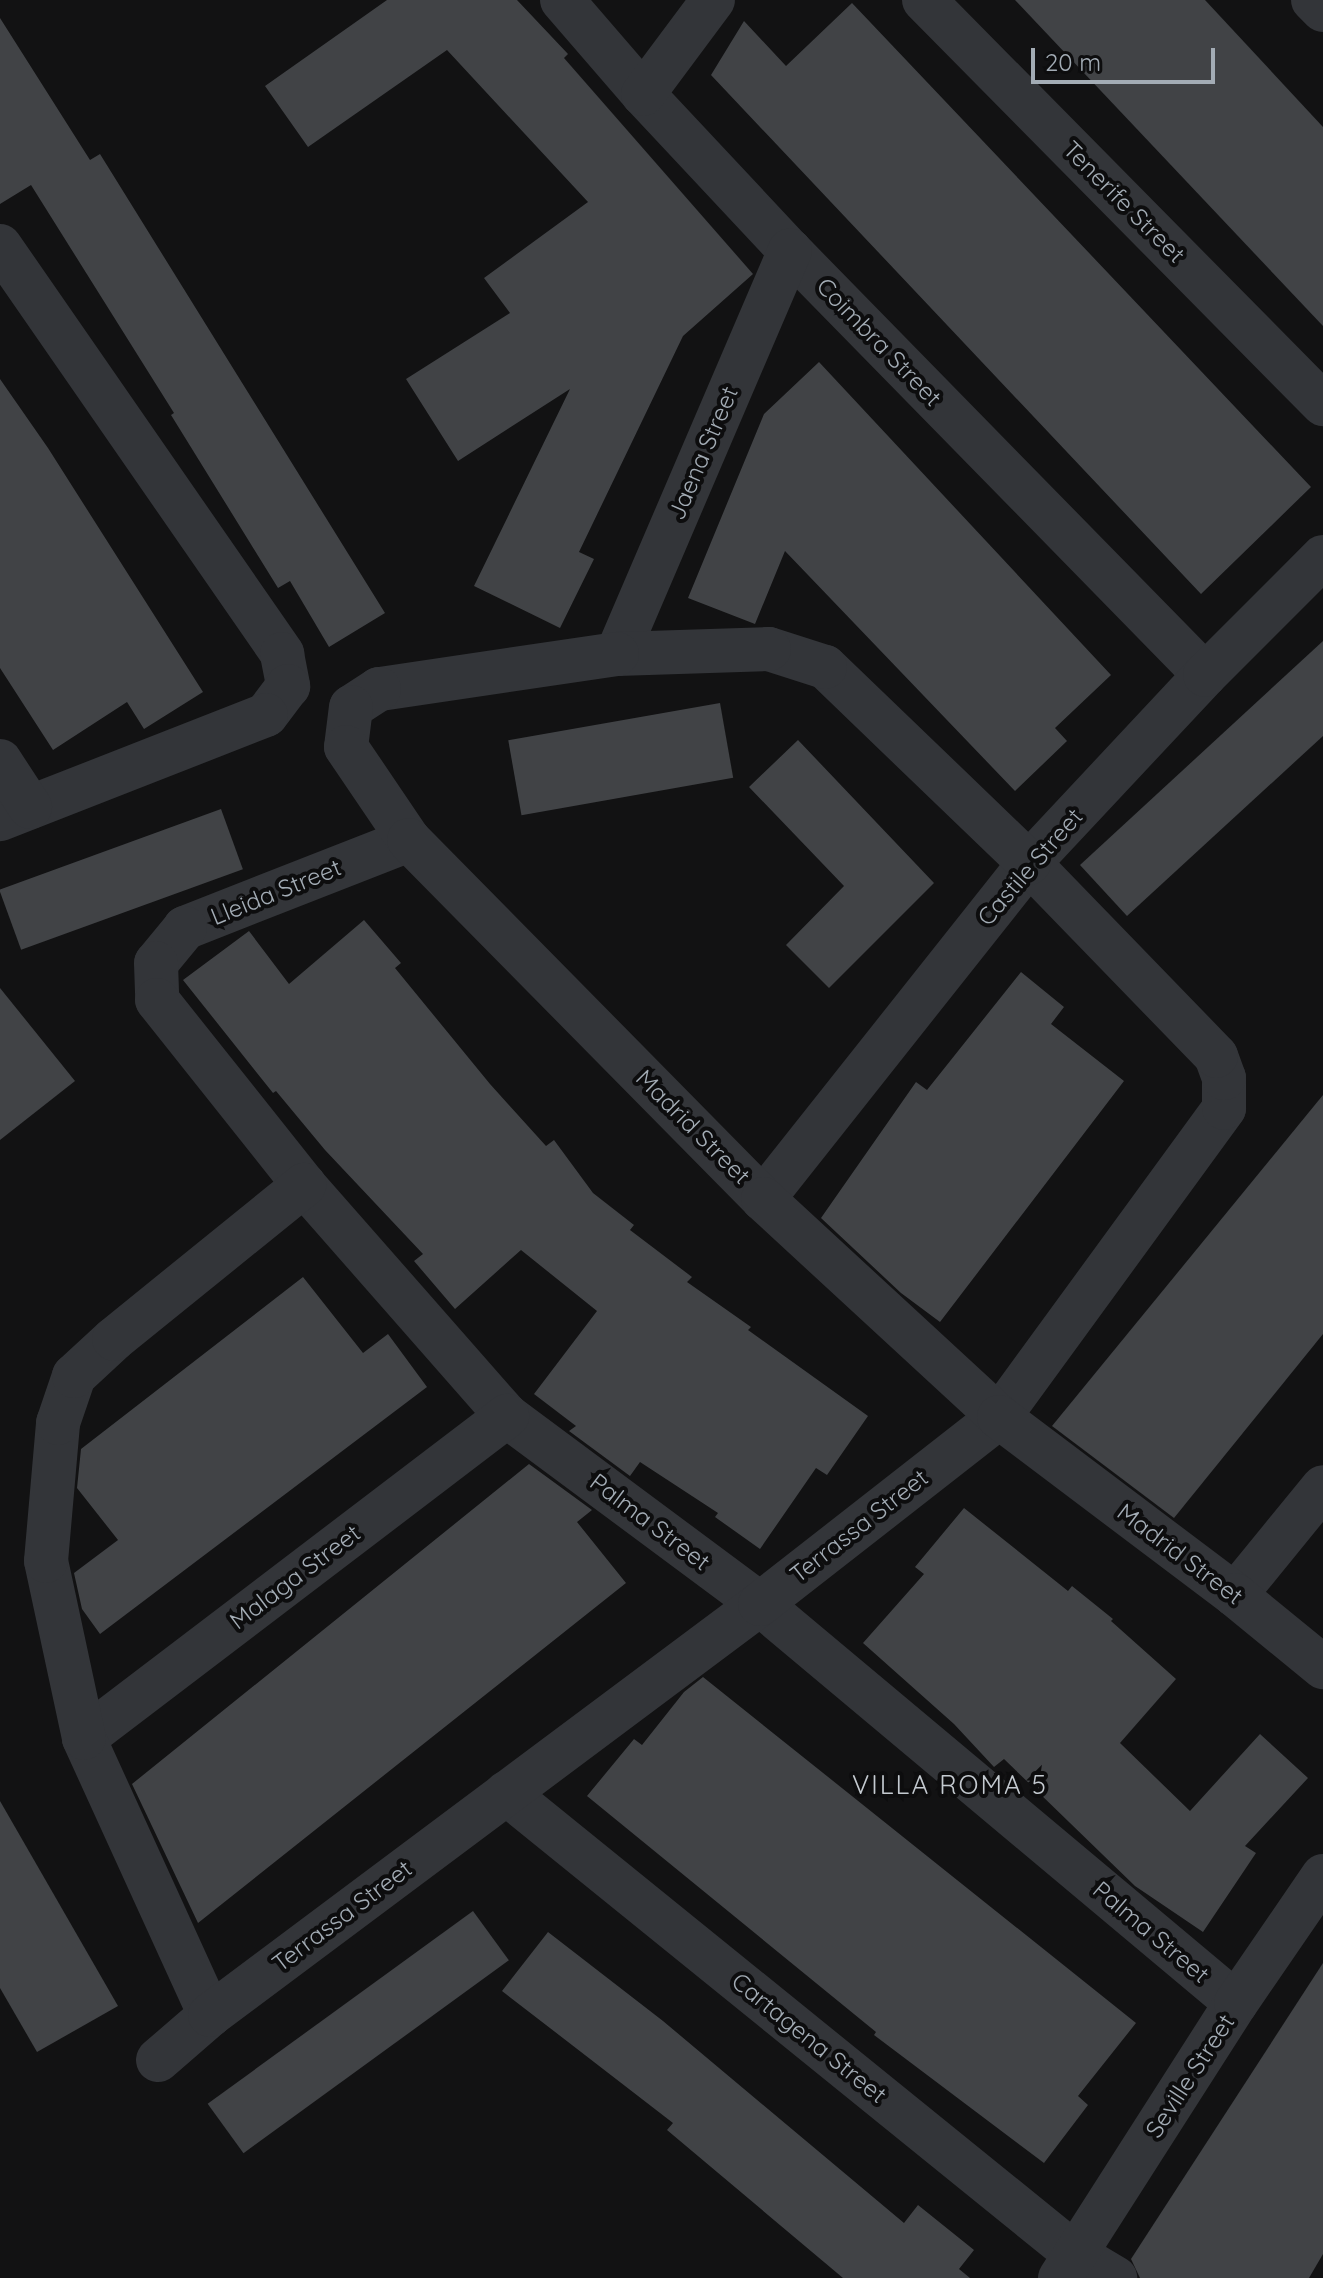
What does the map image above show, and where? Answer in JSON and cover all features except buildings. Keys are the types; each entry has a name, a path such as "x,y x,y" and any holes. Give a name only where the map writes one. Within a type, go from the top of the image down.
{"street":[{"name":"Coimbra Street","path":"562,0 643,94 790,251 1205,675"},
{"path":"643,94 713,0"},
{"name":"Tenerife Street","path":"924,0 1323,404"},
{"path":"1313,0 1323,10"},
{"path":"0,246 282,654 288,686 266,715 15,813 0,761"},
{"name":"Jaena Street","path":"617,654 790,251"},
{"name":"Castile Street","path":"763,1199 1029,863 1205,675 1323,557"},
{"name":"Terrassa Street","path":"158,2060 210,2015 760,1604 999,1417 1224,1108 1224,1078 1216,1056 1029,863 825,667 769,649 617,654"},
{"name":"Madrid Street","path":"617,654 379,689 351,707 346,747 409,840 763,1199 999,1417 1235,1595 1323,1667"},
{"name":"Lleida Street","path":"156,963 185,928 409,840"},
{"name":"Palma Street","path":"156,963 157,1000 304,1185 507,1416 760,1604 1236,2003"},
{"path":"210,2015 84,1738 46,1561 58,1423 74,1376 114,1339 304,1185"},
{"name":"Malaga Street","path":"84,1738 507,1416"},
{"path":"1235,1595 1323,1487"},
{"name":"Cartagena Street","path":"506,1793 1068,2266 1115,2278"},
{"name":"Seville Street","path":"1068,2266 1236,2003 1323,1876"}],"district":[{"name":"VILLA ROMA 5","path":"950,1785"}]}
